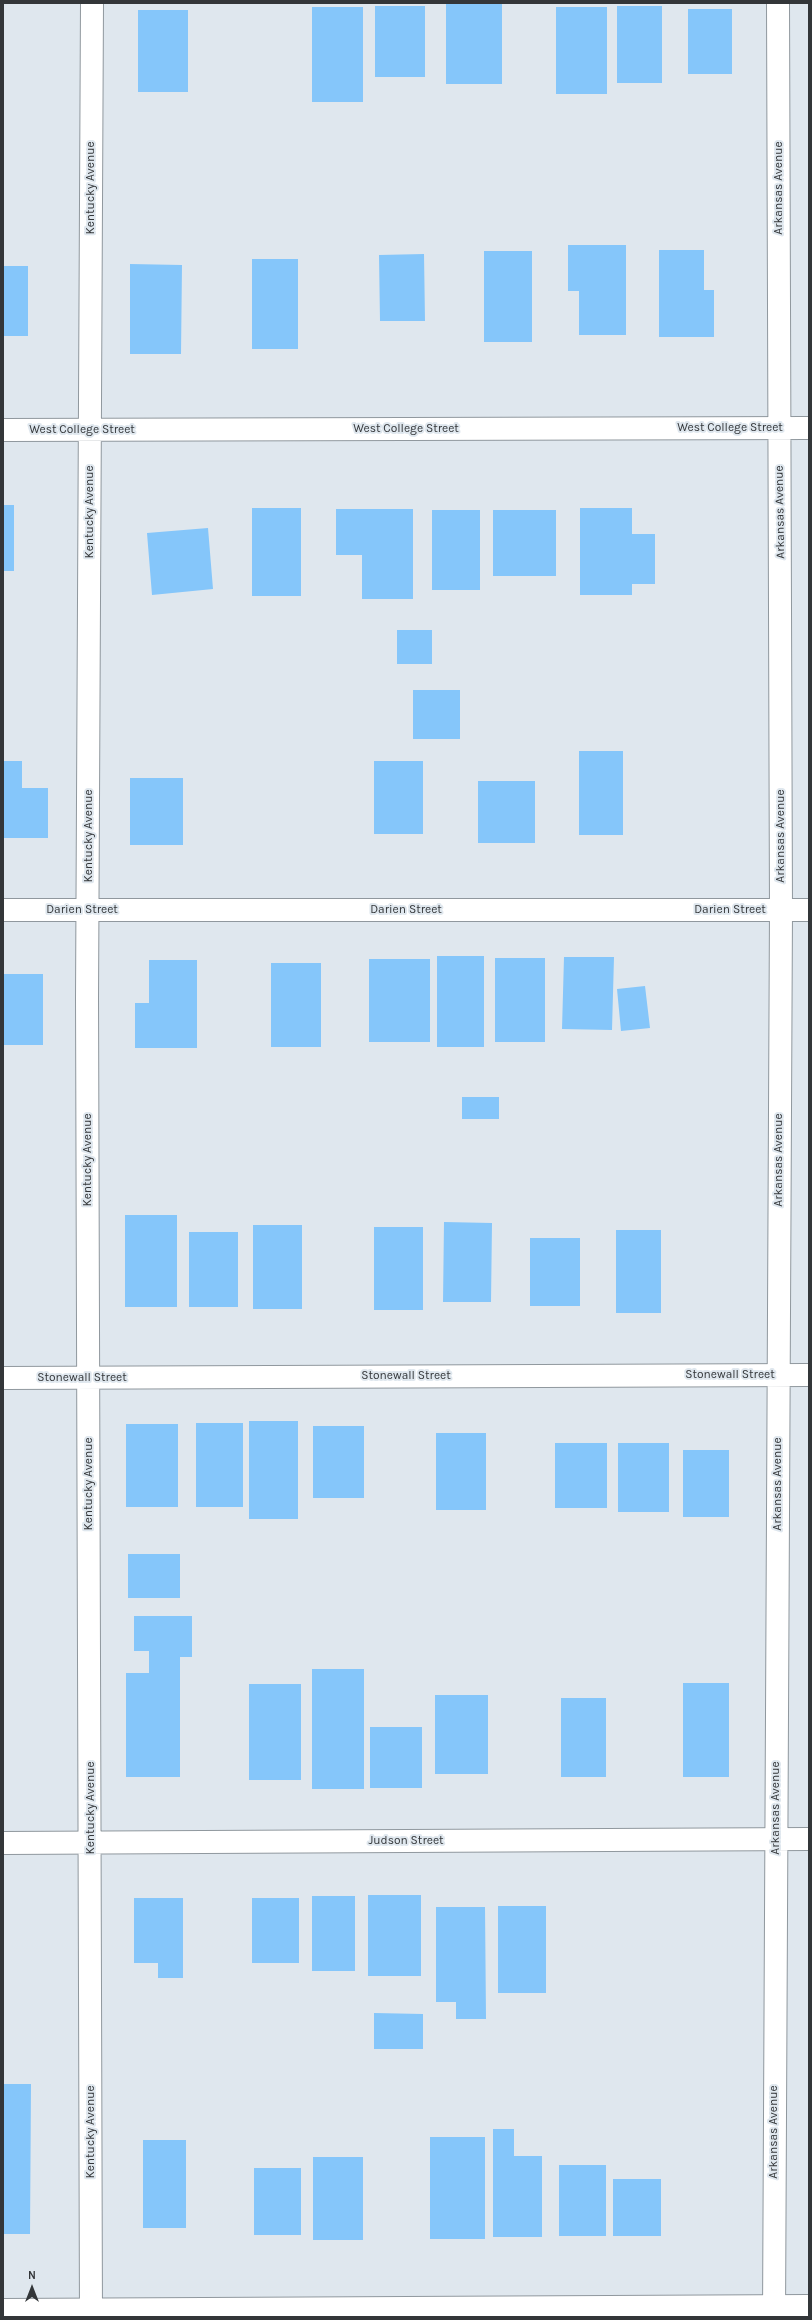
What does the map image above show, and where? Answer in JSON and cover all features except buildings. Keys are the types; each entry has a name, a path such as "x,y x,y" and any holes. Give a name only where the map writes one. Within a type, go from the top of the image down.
{"street":[{"name":"Kentucky Avenue","path":"91,2314 91,1843 87,997 89,910 92,3"},
{"name":"Arkansas Avenue","path":"774,2312 781,910 778,3"},
{"name":"West College Street","path":"3,430 809,428"},
{"name":"Darien Street","path":"3,910 809,910"},
{"name":"Stonewall Street","path":"3,1378 809,1375"},
{"name":"Judson Street","path":"3,1843 809,1839"},
{"path":"3,2310 91,2314 774,2312 809,2306"}]}
